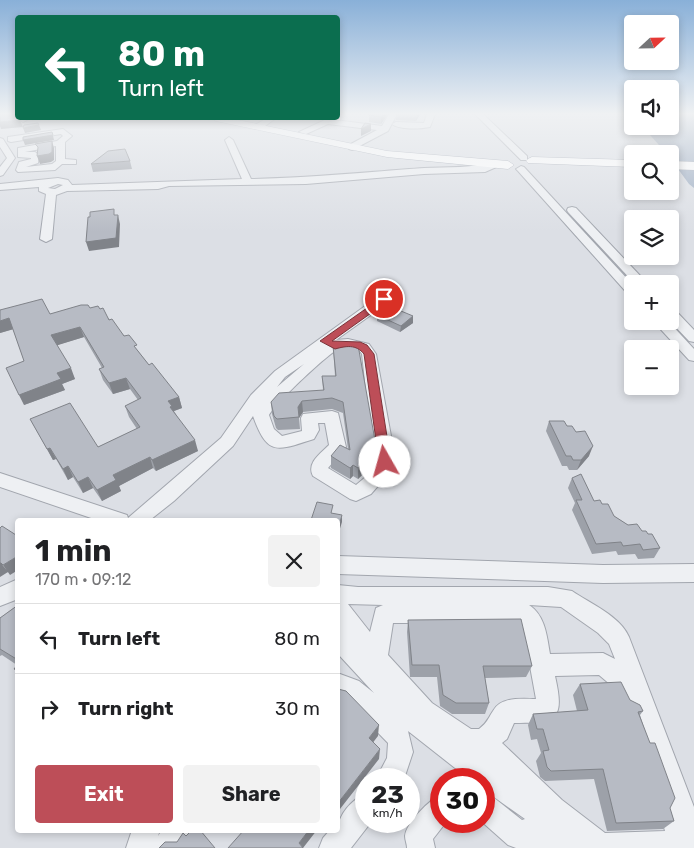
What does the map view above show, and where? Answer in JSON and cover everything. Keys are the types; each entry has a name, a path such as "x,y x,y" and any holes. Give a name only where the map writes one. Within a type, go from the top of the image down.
{"main road":[{"path":"389,154 504,163 624,165"},
{"path":"427,154 504,163"},
{"path":"679,165 694,166"}],"street":[{"path":"0,173 11,158 10,154"},
{"path":"21,154 21,156 35,155 36,161 22,164 21,170 55,167 60,160 61,154"},
{"path":"234,154 248,182"},
{"path":"518,154 634,275"},
{"path":"46,239 56,186 74,161 60,160"},
{"path":"0,187 143,183 158,186 168,183 306,181 424,171 485,169 504,163"},
{"path":"529,164 624,281"},
{"path":"0,192 56,186"},
{"path":"140,518 168,496 227,442 257,399 280,385 384,299"},
{"path":"679,322 694,338"},
{"path":"668,330 694,358"},
{"path":"280,385 263,409 261,415 267,432 279,443 284,442 308,435 311,430 309,418 332,417 338,447 320,465 320,471 352,493 356,494 364,490 386,458 369,354 364,347 356,344 330,343"},
{"path":"0,480 114,518"},
{"path":"340,565 603,574 694,573"},
{"path":"0,597 15,590"},
{"path":"340,594 358,596 548,596 565,598 606,626 618,637 690,834 692,848"},
{"path":"340,612 376,658 423,712 468,741 483,742 554,809 595,843 602,847 609,847 671,845 676,842 679,834 678,824 620,678 603,664 542,665"},
{"path":"376,658 384,615 391,613 523,614 530,619 534,628 542,665 548,706 541,711 510,711 502,717 498,730 483,742"},
{"path":"340,640 415,721 488,777 527,804 555,827 576,848"},
{"path":"340,685 353,691 398,735 401,748 396,768"},
{"path":"495,815 518,835 528,832 548,848"},
{"path":"332,848 355,820"},
{"path":"421,848 419,835 430,822"},
{"path":"140,848 145,833"},
{"path":"166,848 177,833"}],"water":[{"path":"679,154 694,154 694,188 679,170"}],"building":[{"path":"37,154 50,154 49,154 37,156"},
{"path":"105,154 127,154 130,161 91,164"},
{"path":"114,209 114,215 118,215 116,238 86,242 90,212"},
{"path":"42,299 50,314 81,305 88,305 90,308 98,306 100,309 103,308 109,320 112,319 124,336 129,335 137,345 134,346 149,365 152,363 179,397 168,401 172,406 170,407 195,440 152,460 150,457 113,475 116,480 97,490 88,477 78,482 68,466 63,469 50,448 47,449 30,419 70,403 98,447 140,427 125,406 141,398 126,378 109,383 99,369 104,367 80,327 51,335 71,368 57,373 61,379 19,395 6,368 24,361 9,318 0,321 0,310"},
{"path":"389,306 413,316 401,326 377,315"},
{"path":"358,345 376,446 371,455 358,468 353,465 350,468 331,456 340,445 350,450 343,402 332,398 302,401 298,407 299,417 277,419 274,416 271,402 279,393 324,390 322,376 336,376 333,346"},
{"path":"549,421 564,421 567,426 572,426 576,432 585,431 593,446 581,460 573,460 571,456 566,456"},
{"path":"581,474 594,501 600,500 602,504 608,504 614,516 628,525 637,524 642,531 652,534 660,548 643,550 640,544 623,546 621,542 596,544 576,500 582,500 572,478"},
{"path":"317,502 333,505 331,513 342,515 340,522 340,518 312,518"},
{"path":"2,526 15,534 15,558 3,565 0,563 0,528"},
{"path":"15,607 15,658 0,649 0,618"},
{"path":"521,619 532,666 483,666 489,703 456,703 443,695 439,665 412,665 408,620"},
{"path":"621,682 630,700 640,705 643,711 638,712 650,743 655,743 675,798 670,808 674,821 616,823 603,769 551,771 547,767 543,751 549,750 543,729 537,729 533,714 588,710 580,684"},
{"path":"340,690 346,691 379,725 369,738 380,749 365,768 355,768 355,781 340,800"},
{"path":"183,833 186,836 189,833 202,833 215,848 159,848 165,842 177,842"},
{"path":"241,833 307,833 299,843 303,848 228,848"}],"route":[{"path":"384,299 325,341 335,346 342,343 356,344 364,347 369,354 386,458 385,462"}]}
